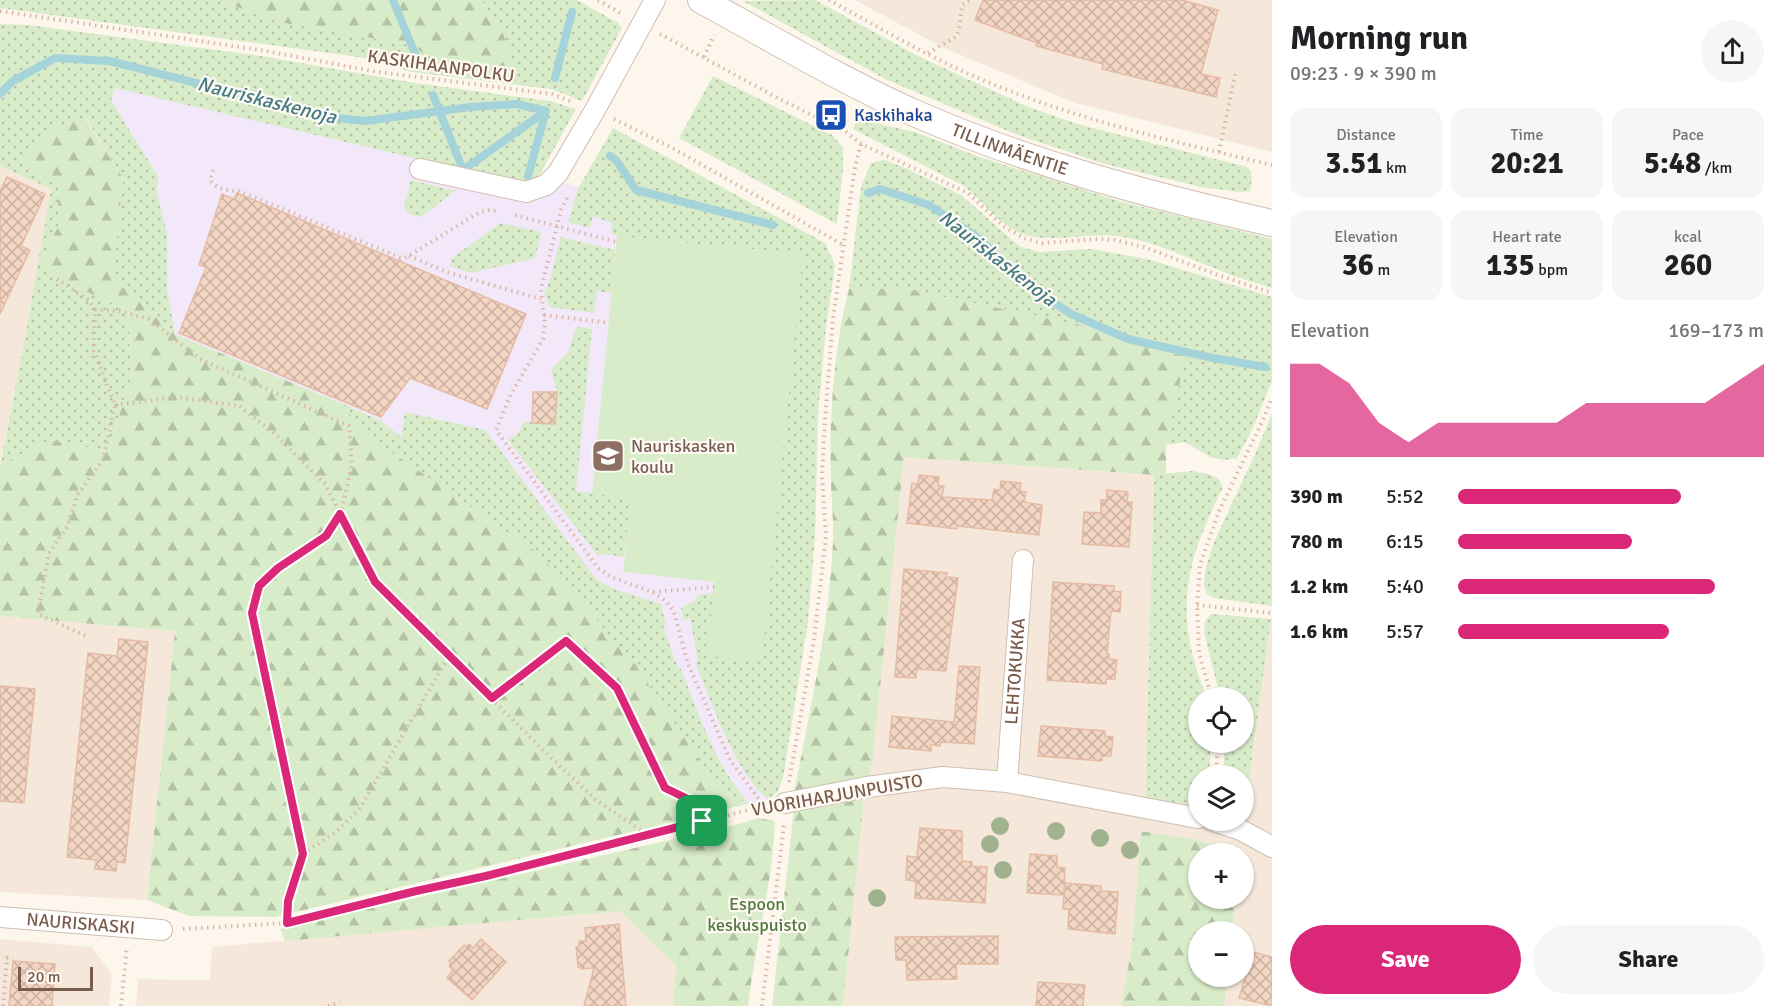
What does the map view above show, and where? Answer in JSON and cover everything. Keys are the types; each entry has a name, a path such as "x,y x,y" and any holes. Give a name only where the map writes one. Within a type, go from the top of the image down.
{"street":[{"path":"420,169 518,191 526,192 546,185 558,173 656,0"},
{"name":"TILLINMÄENTIE","path":"701,0 860,87 978,138 1101,180 1272,223"},
{"name":"LEHTOKUKKA","path":"1007,782 1023,560"},
{"name":"VUORIHARJUNPUISTO","path":"785,802 867,787 943,777 1007,782 1188,816"},
{"path":"1243,831 1272,847"},
{"name":"NAURISKASKI","path":"0,917 162,930"}],"path":[{"path":"598,0 774,96 846,132 861,144 968,193 1003,226 1024,238 1042,243 1095,239 1115,240 1144,247 1218,275 1272,292"},
{"path":"829,0 927,53 998,87 1087,118 1272,165"},
{"path":"927,53 956,37 959,31 962,5 970,0"},
{"name":"KASKIHAANPOLKU","path":"0,11 260,50 378,72 552,94 595,110 675,149 845,246"},
{"path":"704,57 715,34"},
{"path":"1219,152 1236,70"},
{"path":"762,1006 784,836 785,802 814,640 826,537 822,477 833,318 855,167 861,144"},
{"path":"213,170 210,180 212,184 231,192 237,190 402,260 480,212 490,210 503,212"},
{"path":"514,214 616,242"},
{"path":"557,226 541,289 545,324 543,339 511,394 496,430 598,568 611,577 652,592 666,601 674,612 688,664 730,759 764,806"},
{"path":"409,255 447,272 541,298"},
{"path":"57,279 88,300 95,310 94,351 115,405 103,460 78,494 67,527 49,553 38,614 86,636"},
{"path":"95,310 119,311 148,319 200,358 349,426 352,464 340,514 326,536 278,568 259,586 252,613 303,854 288,901 287,923"},
{"path":"544,315 609,323"},
{"path":"115,405 176,397 239,406 274,433 325,484 375,582 596,800 648,835"},
{"path":"1209,687 1199,653 1197,605 1200,565 1219,511 1272,397"},
{"path":"652,592 714,587"},
{"path":"1197,605 1272,613"},
{"path":"492,698 566,641 617,688 665,788 690,800 702,821"},
{"path":"303,854 335,833 360,808 449,656"},
{"name":"VUORIHARJUNPUISTO","path":"162,930 287,923 785,802"},
{"path":"121,1006 128,928"},
{"path":"3,1006 7,958 13,959"},
{"path":"328,1006 340,1002"}],"shaded area":[{"path":"855,0 1272,0 1272,152 1075,103 942,47"},
{"name":"Nauriskasken koulu","path":"115,88 533,182 539,176 825,243 835,265 826,326 818,413 815,536 808,621 783,778 778,791 768,800 747,804 716,786 364,433 343,404 175,334 167,289 167,233 157,193 158,176 111,100"},
{"path":"0,166 51,189 22,354 0,461"},
{"path":"904,457 1154,475 1145,801 1188,811 1188,831 1254,831 1254,765 1251,765 1272,613 1272,1006 1224,1006 1226,987 1254,987 1254,921 1233,921 1234,909 1254,909 1254,843 1207,843 1141,831 1132,946 1121,1006 843,1006 864,799 872,765"},
{"path":"0,616 175,631 147,900 0,892"},
{"path":"620,911 676,965 673,1006 136,1006 138,979 210,980 212,947"},
{"path":"0,939 92,947 112,974 109,1006 0,1006"}],"green space":[{"path":"0,0 217,0 279,22 406,44 451,67 503,34 481,0 577,0 618,23 622,28 582,101 551,89 412,72 366,58 0,8"},
{"path":"217,0 481,0 503,34 517,70 498,76 451,67 406,44 279,22"},
{"path":"815,0 920,57 1026,106 1077,124 1247,167 1252,175 1250,191 1240,192 1201,187 1105,164 1018,135 887,80 743,1"},
{"path":"0,24 28,25 261,56 415,83 550,101 576,109 539,176 533,182 525,184 115,88 111,100 158,176 157,193 167,233 167,289 175,334 113,278 123,178 86,118 44,131 58,187 58,227 41,260 57,278 128,310 131,377 108,451 49,440 0,465 51,189 0,166"},
{"path":"713,76 832,135 843,148 837,224 679,138"},
{"path":"85,118 123,178 113,278 175,334 343,404 364,433 539,554 635,664 716,786 747,804 275,917 189,916 147,900 175,631 0,616 0,465 49,440 108,451 131,377 128,310 56,278 41,260 58,227 58,187 24,162 44,131"},
{"path":"858,119 915,132 982,158 1119,201 1272,239 1272,288 1129,238 1104,235 1040,238 1016,231 1002,222 964,186 853,129"},
{"path":"613,128 825,243 835,265 826,326 818,413 815,536 808,621 783,778 778,791 768,800 744,771 725,736 695,663 698,661 690,618 684,620 681,608 696,600 697,595 713,593 803,254 617,236 611,233 612,223 593,216 590,228 568,222 579,187"},
{"path":"884,160 961,195 1019,246 1038,252 1092,249 1147,259 1272,297 1272,381 1252,430 1237,458 1225,460 1210,457 1185,442 1166,445 1187,347 905,289 849,289 861,188 871,163"},
{"path":"411,180 455,191 421,217 409,214 404,207"},
{"path":"500,223 541,232 535,258 471,273 450,266 452,258"},
{"path":"617,236 803,254 762,661 707,656 714,582 623,572 631,498 592,494"},
{"path":"561,237 615,250 612,293 597,291 594,313 550,307 544,293 549,283"},
{"path":"849,289 905,289 1188,347 1166,445 1166,474 904,457 872,765 868,781 794,793 818,668 831,574 832,407 836,358"},
{"path":"576,327 592,329 576,491 631,498 624,557 603,554 598,556 508,440 519,432 524,422 555,423 557,392 551,369 568,353"},
{"path":"343,404 381,421 401,437 405,412 485,430 597,580 614,589 661,604 666,625 663,627 678,668 680,667 717,755 748,802 747,804 716,786 635,664 364,433"},
{"path":"1272,413 1272,606 1214,598 1207,594 1204,585 1205,571 1214,542"},
{"path":"1192,471 1207,474 1219,480 1222,489 1194,557 1188,592 1189,639 1203,687 1188,687 1188,753 1210,753 1210,765 1188,765 1188,809 1145,801 1154,475"},
{"path":"1211,614 1271,619 1254,743 1254,687 1218,687 1204,632 1205,621"},
{"path":"1224,753 1253,753 1251,765 1224,765"},
{"path":"864,799 843,1006 772,1006 794,809"},
{"name":"Espoon keskuspuisto","path":"758,818 775,821 774,844 748,1006 673,1006 676,965 620,911 285,941 280,929 735,825"},
{"path":"1141,831 1207,843 1188,843 1188,909 1234,909 1233,921 1188,921 1188,987 1226,987 1224,1006 1121,1006 1132,946"}],"building":[{"path":"983,0 1182,0 1218,10 1201,74 1220,78 1216,97 1102,69 1103,64 1036,46 1037,43 975,20"},
{"path":"7,177 45,194 21,246 30,250 0,314 0,191"},
{"path":"237,193 526,314 487,409 410,378 381,417 179,333 206,267 199,265 222,194 234,199"},
{"path":"533,392 557,392 555,424 532,423"},
{"path":"919,475 939,477 938,486 944,486 942,497 992,500 994,489 1000,490 1001,481 1021,483 1020,491 1026,492 1024,502 1042,505 1039,535 907,523 912,483 918,484"},
{"path":"1107,490 1128,492 1127,502 1132,502 1129,547 1082,544 1084,512 1101,513 1101,500 1107,500"},
{"path":"904,569 947,573 946,577 958,578 946,671 917,669 916,678 895,677"},
{"path":"1053,582 1114,586 1114,591 1121,592 1120,612 1111,611 1107,654 1109,654 1109,659 1117,660 1115,679 1106,679 1106,684 1047,680"},
{"path":"119,639 148,642 125,863 117,862 116,871 95,869 96,860 67,857 88,653 117,656"},
{"path":"959,666 980,667 974,744 941,742 940,746 931,745 931,751 889,747 892,716 954,722"},
{"path":"0,686 35,689 24,803 0,801"},
{"path":"1041,726 1105,731 1105,736 1113,737 1111,756 1102,756 1102,761 1038,756"},
{"path":"920,828 962,831 962,861 972,862 972,866 987,867 985,903 915,898 916,881 906,880 907,856 917,857"},
{"path":"1030,854 1057,856 1057,867 1065,868 1064,895 1027,893"},
{"path":"1065,883 1101,886 1101,891 1118,892 1115,934 1068,929 1069,909 1063,909"},
{"path":"619,924 626,1006 584,1006 594,968 581,969 578,967 576,947 579,947 579,941 586,941 585,928"},
{"path":"998,936 998,964 956,964 957,979 907,980 906,960 896,960 895,937"},
{"path":"481,939 506,962 472,1000 447,978 453,970 449,966 451,963 449,961 464,945 466,947 469,944 473,948"},
{"path":"1254,952 1272,957 1272,1006 1239,998 1242,987 1254,987"},
{"path":"13,961 55,964 52,1006 9,1006"},
{"path":"1038,982 1085,985 1083,1006 1036,1006"}],"waterway":[{"path":"393,0 418,61"},
{"path":"555,78 572,12"},
{"name":"Nauriskaskenoja","path":"0,94 13,81 55,58 110,61 329,117 365,121 470,107 517,104 546,111"},
{"path":"433,95 463,170 546,111"},
{"path":"528,176 546,111"},
{"name":"Nauriskaskenoja","path":"610,156 616,160 636,190 773,225"},
{"name":"Nauriskaskenoja","path":"868,193 880,189 929,205 980,239 1025,283 1071,314 1128,339 1265,367"}],"place":[{"name":"Kaskihaka","path":"831,115"},
{"name":"Nauriskasken koulu","path":"608,456"}],"route":[{"path":"340,514 375,582 492,698 566,641 617,688 665,788 690,800 702,821 486,876 287,923 288,901 303,854 252,613 259,586 278,568 326,536 340,514"}]}
